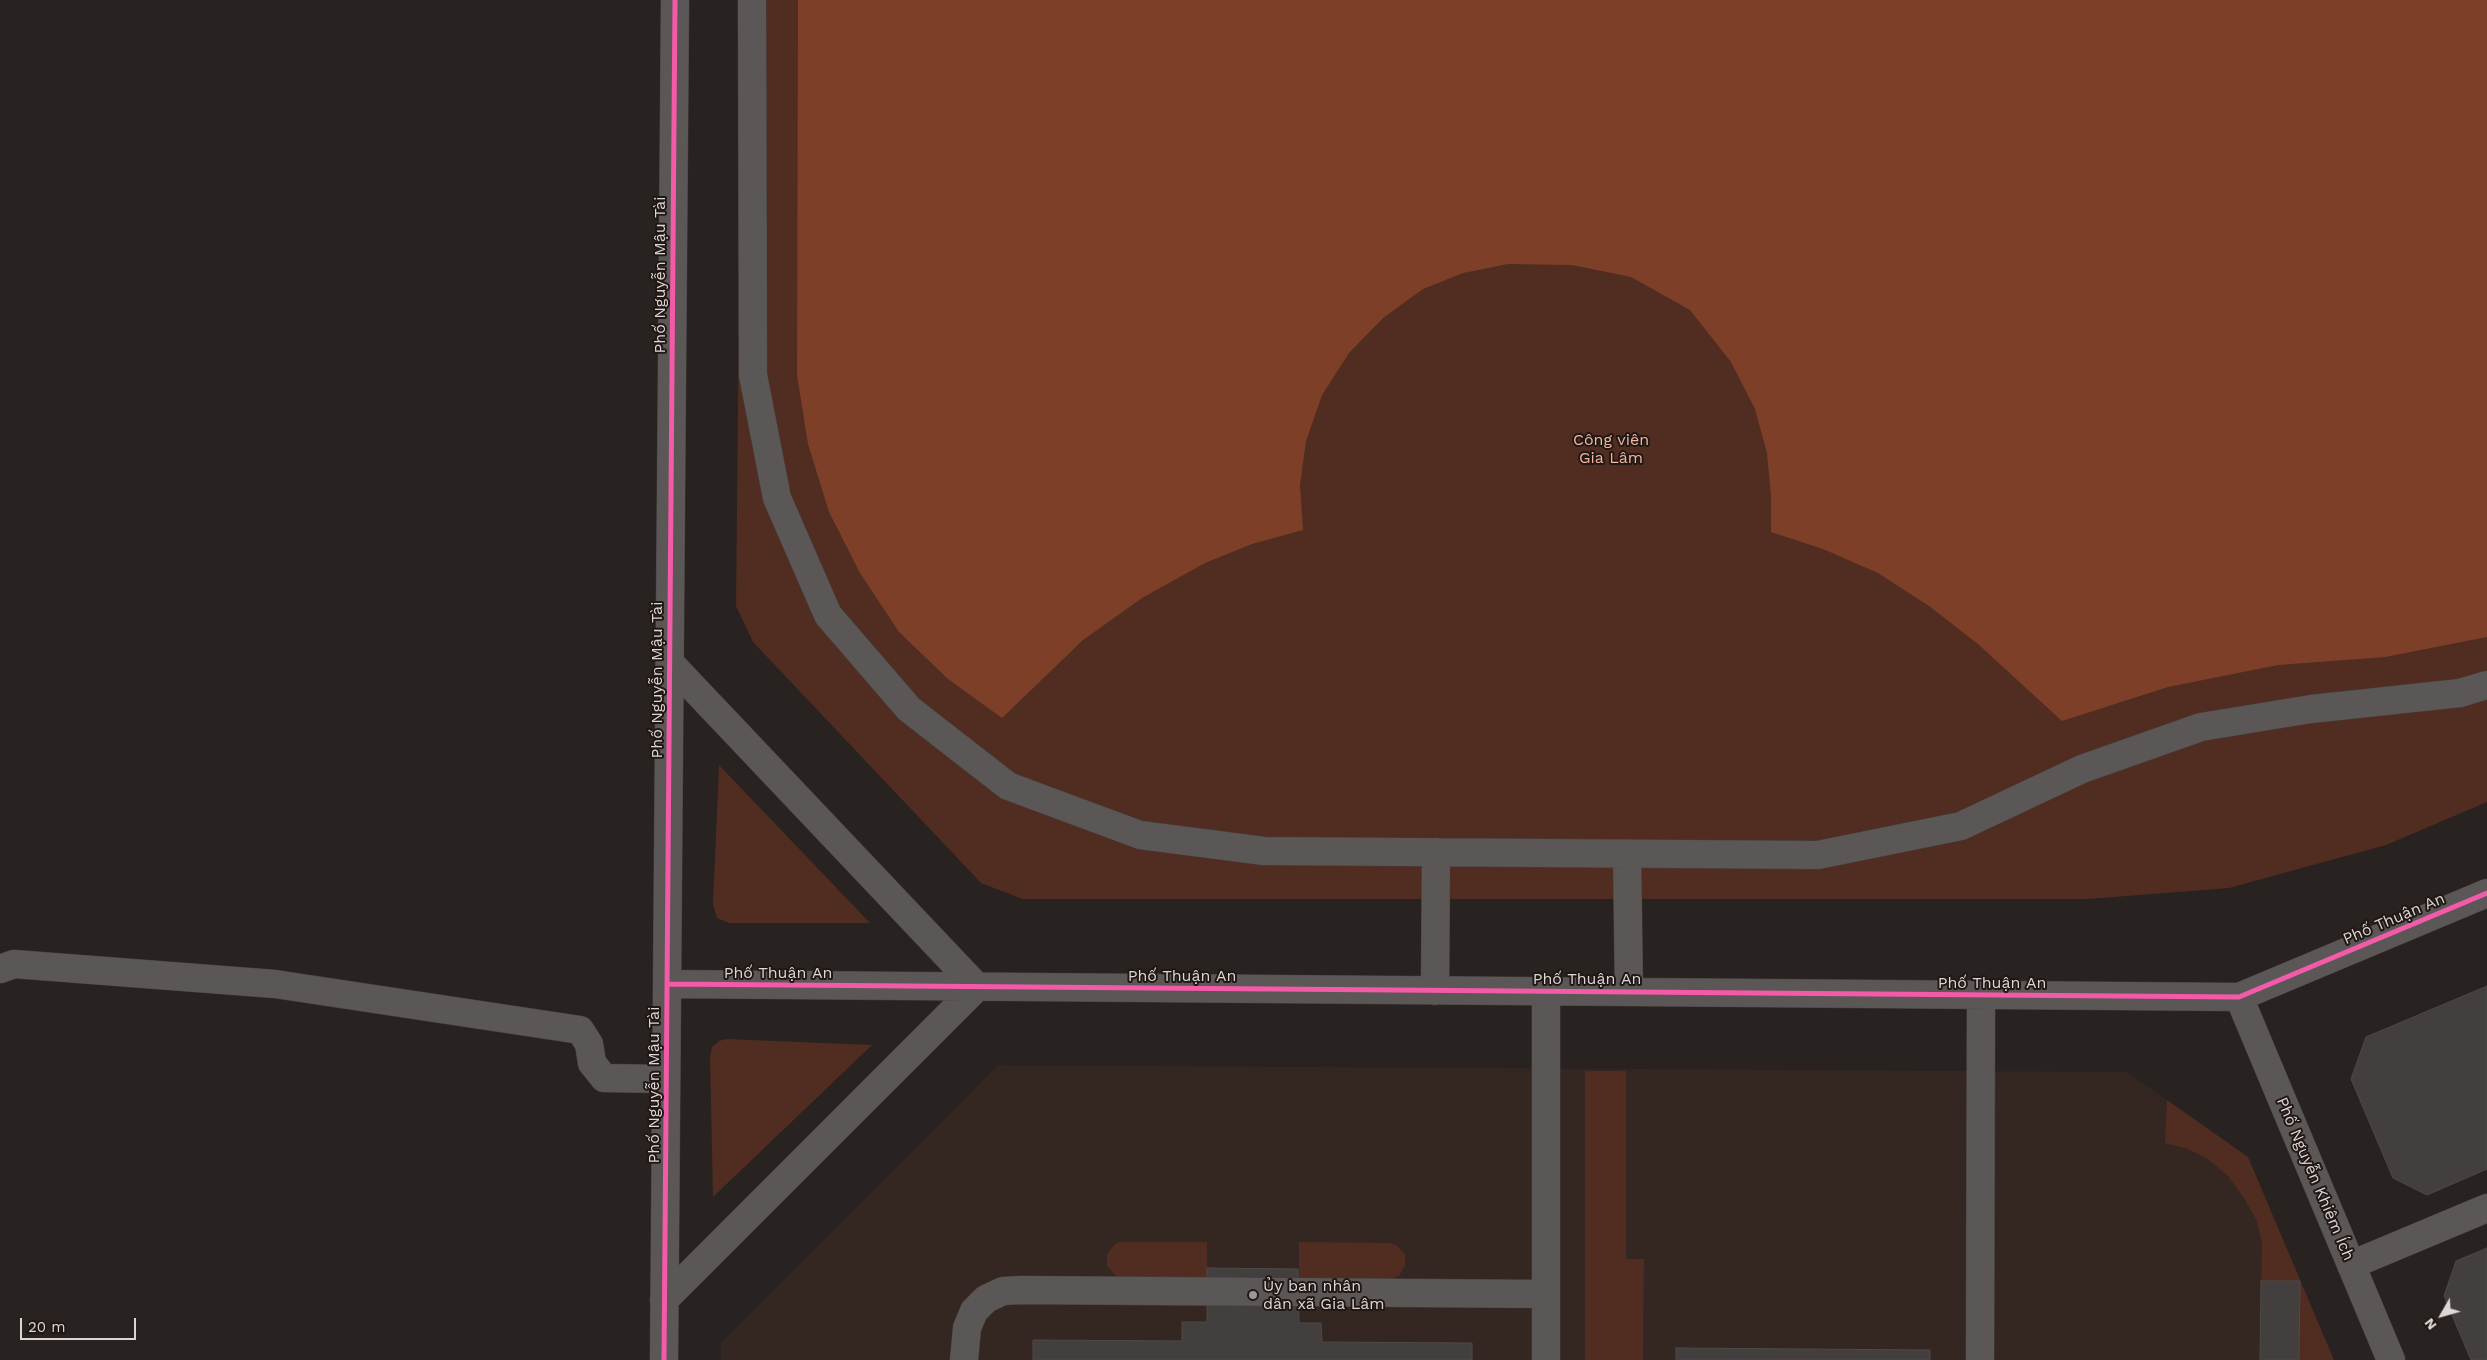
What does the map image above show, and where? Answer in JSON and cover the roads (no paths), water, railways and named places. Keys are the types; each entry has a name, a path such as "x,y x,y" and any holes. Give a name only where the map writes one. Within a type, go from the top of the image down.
{"street":[{"name":"Phố Nguyễn Mậu Tài","path":"664,1360 675,0"},
{"path":"752,0 753,375 778,498 828,615 909,709 1008,786 1140,835 1264,851 1818,855 1961,826 2082,769 2201,727 2311,709 2460,693 2487,686"},
{"path":"664,1300 977,987 670,663"},
{"path":"1435,991 1436,852"},
{"path":"1627,854 1629,992"},
{"name":"Phố Thuận An","path":"667,984 2239,998 2487,894"},
{"path":"0,968 14,964 275,984 580,1030 589,1044 592,1063 604,1078 666,1079"},
{"path":"1546,991 1546,1360"},
{"path":"1980,1360 1981,996"},
{"name":"Phố Nguyễn Khiêm Ích","path":"2239,998 2391,1360"},
{"path":"2351,1265 2487,1208"},
{"path":"964,1360 967,1328 974,1311 986,1299 1003,1292 1031,1290 1546,1294"}],"place":[{"name":"Ủy ban nhân dân xã Gia Lâm","path":"1253,1295"}],"park label":[{"name":"Công viên Gia Lâm","path":"1611,449"}]}
